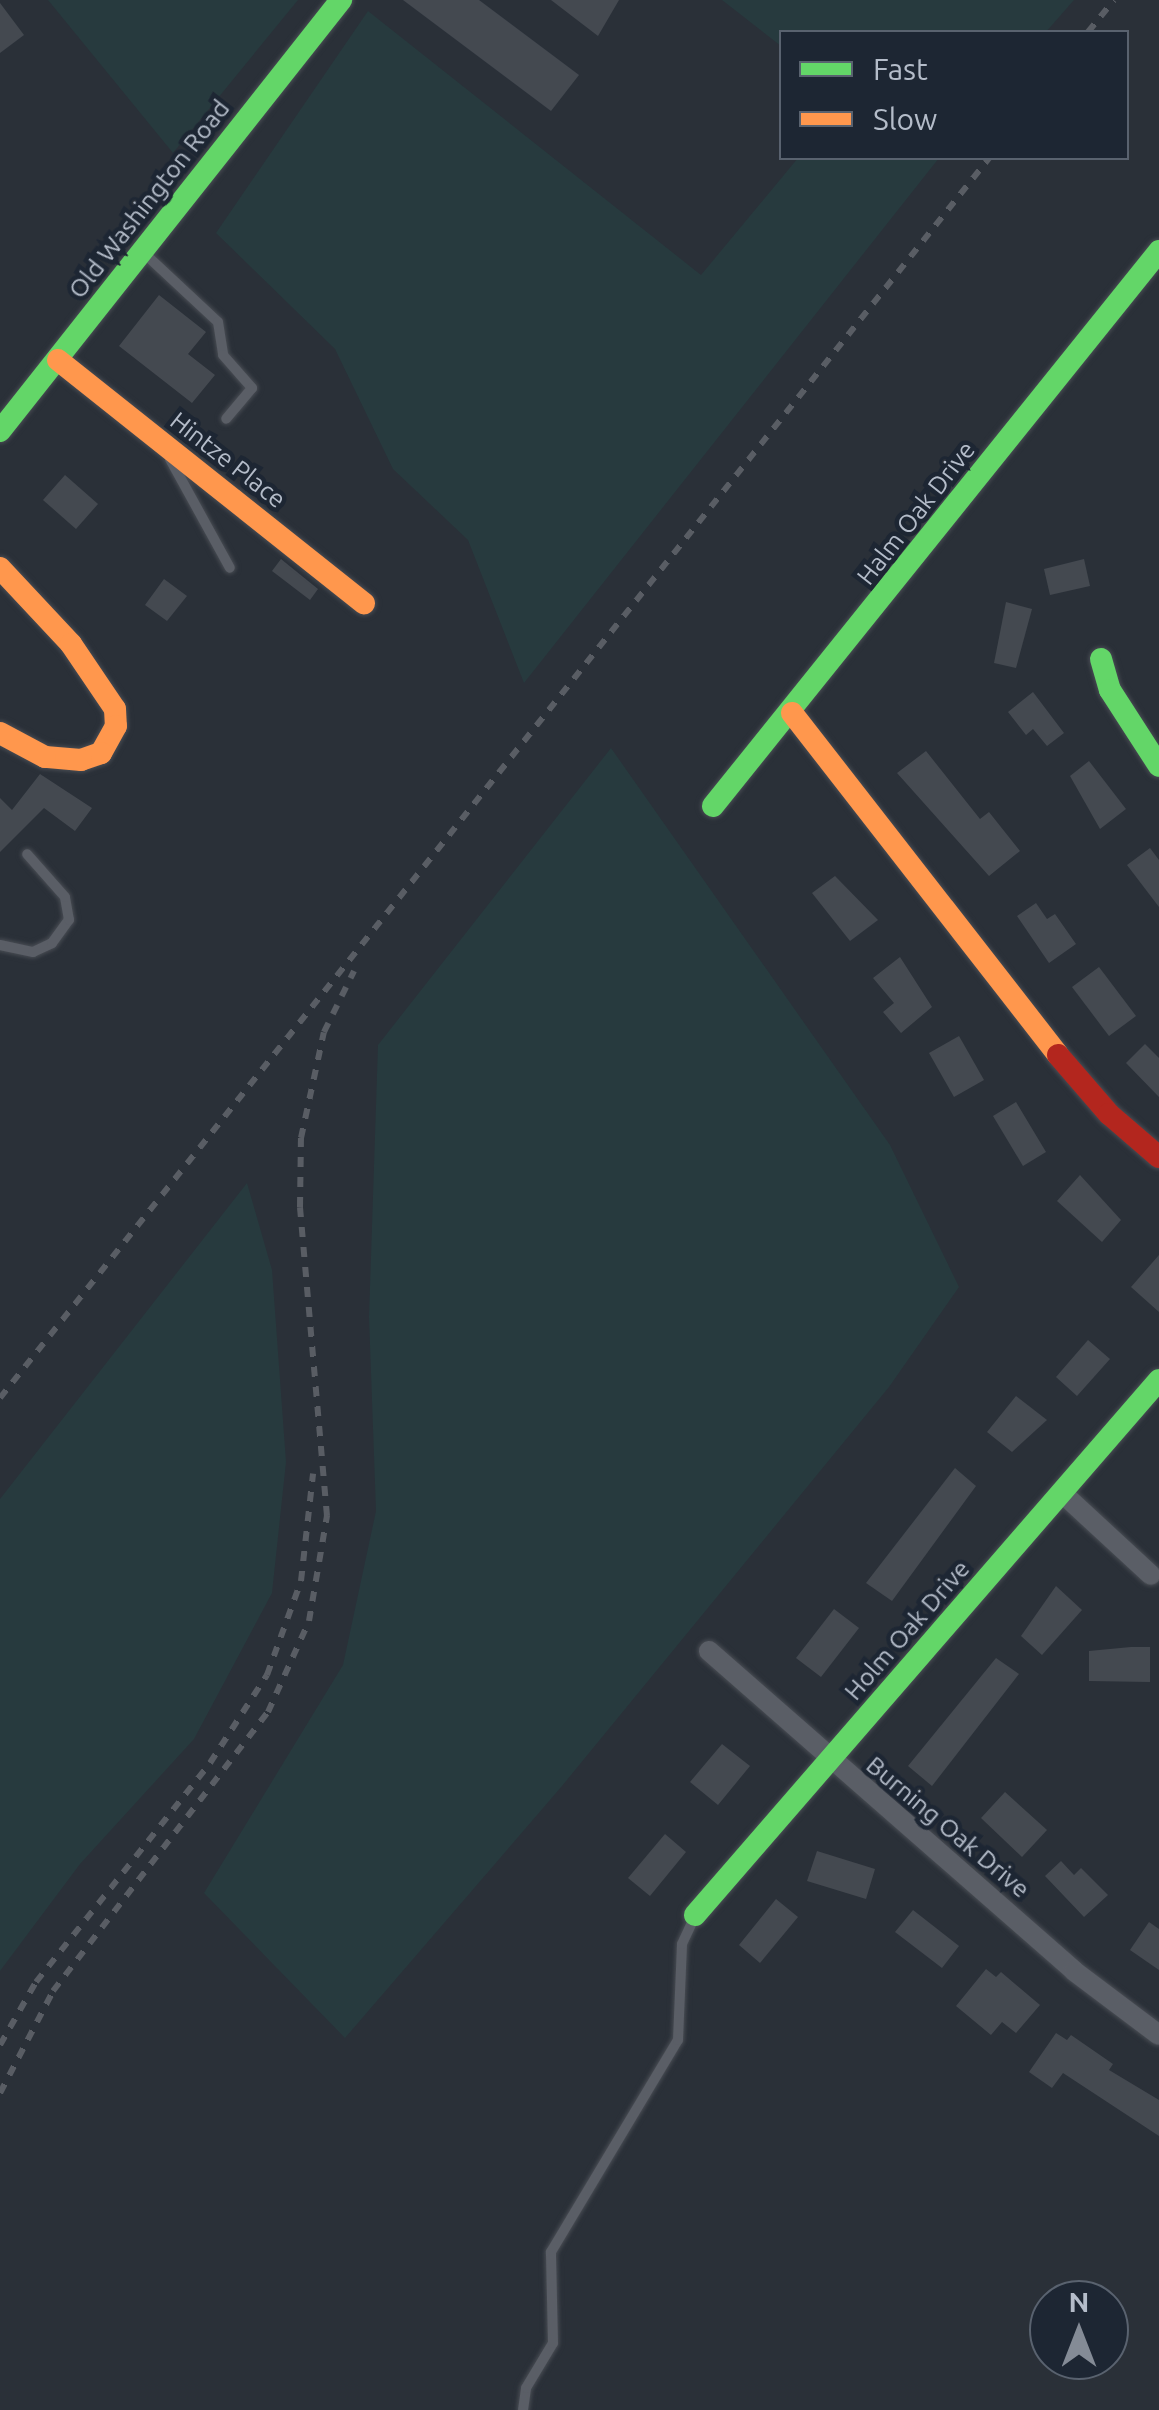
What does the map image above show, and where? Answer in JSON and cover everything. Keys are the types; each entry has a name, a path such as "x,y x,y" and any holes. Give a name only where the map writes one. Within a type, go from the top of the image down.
{"street":[{"name":"Old Washington Road","path":"0,431 341,0"},
{"name":"Halm Oak Drive","path":"713,806 792,713 1159,251"},
{"name":"Hintze Place","path":"58,360 364,603"},
{"path":"0,568 70,644 116,709 116,726 101,754 82,760 45,757 0,734"},
{"path":"1101,659 1110,690 1159,766"},
{"path":"792,713 1060,1058 1109,1114 1159,1157"},
{"name":"Holm Oak Drive","path":"696,1915 1159,1380"},
{"path":"1062,1492 1152,1575"},
{"name":"Burning Oak Drive","path":"709,1651 1074,1971 1159,2035"}],"lane":[{"path":"143,252 218,322 223,355 252,388 226,419"},
{"path":"164,445 230,568"},
{"path":"0,945 33,952 52,943 70,920 65,897 26,854"},
{"path":"523,2410 526,2388 553,2343 551,2252 678,2040 682,1944 696,1915"}],"green space":[{"path":"48,0 298,0 173,153"},
{"path":"722,0 1074,0 1048,30 779,30 779,44"},
{"path":"368,11 701,275 796,160 937,160 524,683 468,540 393,469 335,349 216,233"},
{"path":"611,748 890,1145 959,1287 889,1387 562,1786 345,2038 204,1893 343,1665 376,1511 369,1317 378,1045"},
{"path":"247,1183 272,1270 286,1462 272,1593 194,1739 80,1864 0,1971 0,1499"}],"building":[{"path":"403,0 479,0 579,75 551,111"},
{"path":"551,0 619,0 598,36"},
{"path":"0,3 24,35 0,53"},
{"path":"159,295 206,332 188,354 215,375 192,403 119,346"},
{"path":"65,475 98,504 76,529 43,500"},
{"path":"281,559 318,589 310,600 272,571"},
{"path":"1084,559 1090,586 1050,595 1044,569"},
{"path":"164,579 187,596 167,621 145,605"},
{"path":"1006,602 1032,609 1016,668 994,663"},
{"path":"1033,692 1064,733 1047,746 1033,729 1026,735 1008,712"},
{"path":"926,751 980,819 989,812 1020,851 989,876 897,773"},
{"path":"1089,761 1126,809 1100,829 1070,776"},
{"path":"40,774 92,808 75,831 44,808 0,852 0,798 12,810"},
{"path":"1150,848 1159,860 1159,907 1127,865"},
{"path":"835,876 878,920 850,941 812,893"},
{"path":"1036,903 1047,919 1055,914 1076,944 1049,963 1017,916"},
{"path":"900,957 932,1007 901,1033 883,1012 894,1003 873,978"},
{"path":"1099,967 1136,1016 1109,1036 1072,987"},
{"path":"959,1036 984,1080 954,1097 929,1053"},
{"path":"1145,1044 1159,1058 1159,1097 1126,1063"},
{"path":"1016,1102 1046,1152 1023,1166 993,1116"},
{"path":"1080,1175 1121,1220 1102,1242 1057,1201"},
{"path":"1159,1255 1159,1312 1131,1287"},
{"path":"1088,1340 1110,1359 1077,1396 1056,1377"},
{"path":"1016,1396 1047,1420 1012,1452 987,1432"},
{"path":"955,1468 976,1486 892,1601 866,1583"},
{"path":"1056,1586 1082,1610 1042,1655 1021,1636"},
{"path":"834,1609 859,1628 821,1677 796,1658"},
{"path":"1150,1647 1150,1682 1089,1681 1089,1651"},
{"path":"996,1658 1019,1674 932,1786 908,1766"},
{"path":"722,1744 750,1766 718,1805 690,1782"},
{"path":"1005,1792 1047,1830 1022,1857 981,1818"},
{"path":"665,1834 686,1852 650,1896 628,1878"},
{"path":"817,1851 875,1869 866,1899 807,1881"},
{"path":"1061,1861 1074,1875 1081,1868 1108,1895 1084,1917 1045,1876"},
{"path":"776,1899 798,1917 760,1963 739,1945"},
{"path":"913,1910 959,1946 942,1968 895,1932"},
{"path":"1149,1922 1159,1929 1159,1970 1130,1950"},
{"path":"986,1969 996,1977 1001,1972 1040,2005 1016,2033 1002,2022 991,2035 956,2006"},
{"path":"1056,2033 1067,2040 1071,2035 1113,2064 1109,2070 1159,2100 1159,2136 1063,2073 1052,2088 1029,2072"}],"railway":[{"path":"1090,30 1114,0"},
{"path":"0,1398 987,160"},
{"path":"0,2093 53,1991 268,1712 309,1621 327,1516 300,1207 301,1138 324,1032 354,971"},
{"path":"0,2045 36,1982 210,1763 267,1675 301,1581 313,1474"}],"traffic: fast":[{"path":"0,431 341,0"},
{"path":"713,806 1159,251"},
{"path":"1101,659 1110,690 1159,766"},
{"path":"695,1915 1159,1380"}],"traffic: slow":[{"path":"58,360 364,603"},
{"path":"0,568 71,644 115,709 116,726 101,753 81,760 45,757 0,733"},
{"path":"792,713 1058,1055"}],"traffic: jam":[{"path":"1058,1055 1109,1114 1159,1157"}]}
